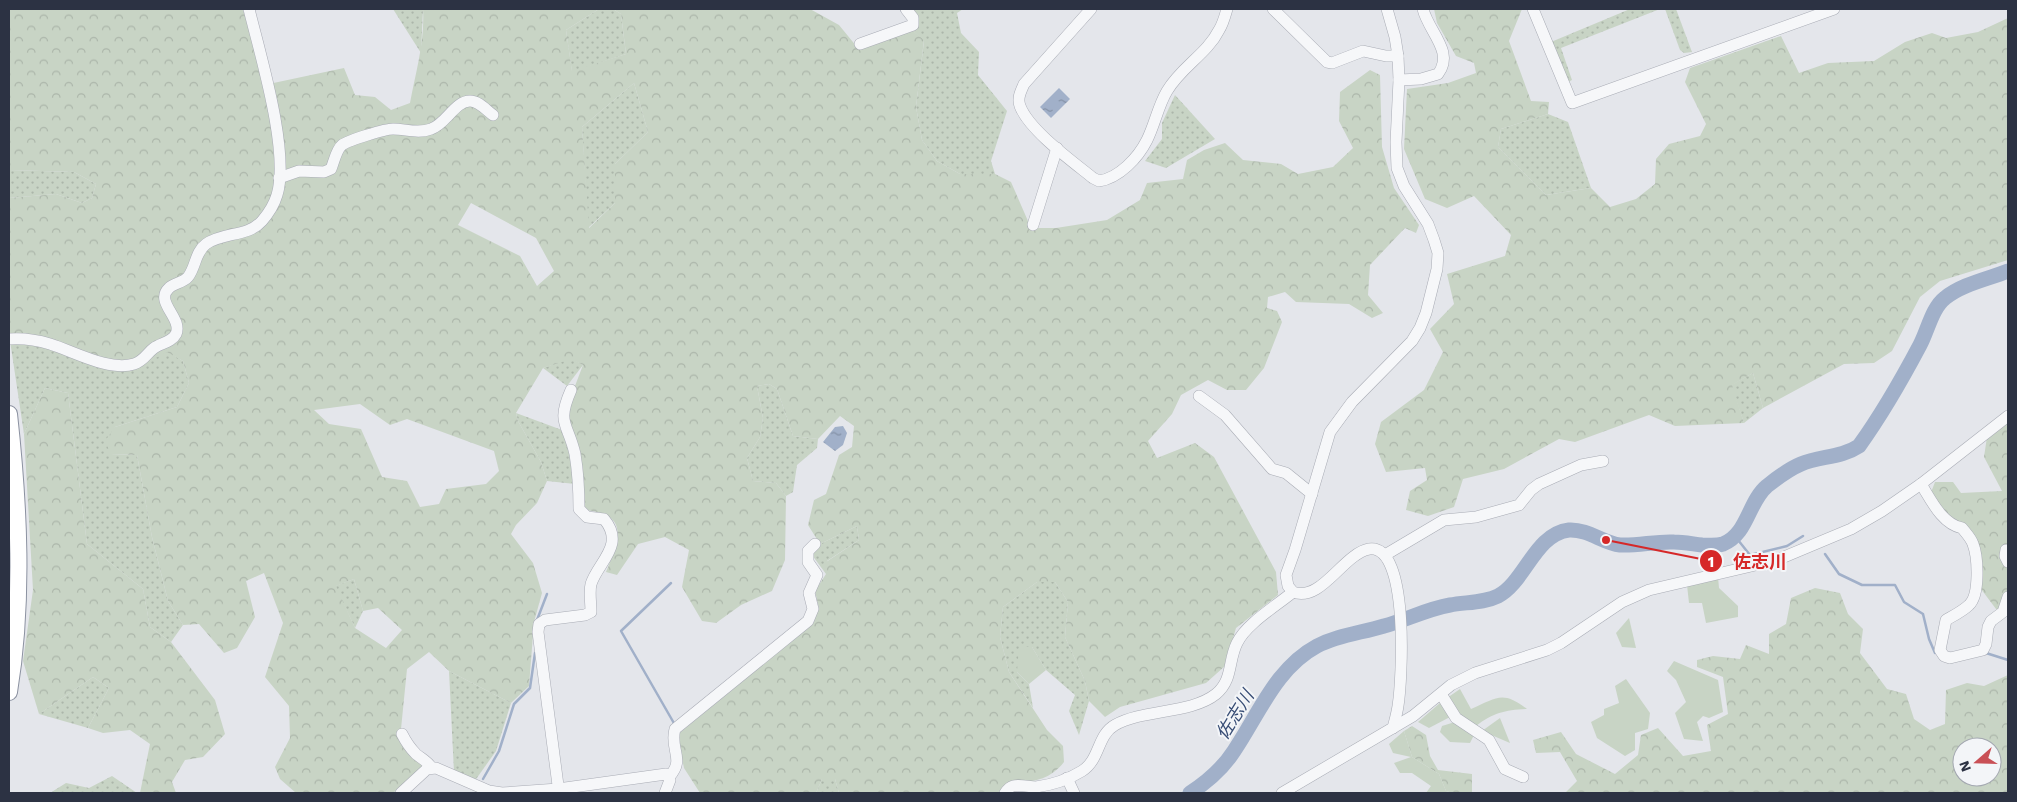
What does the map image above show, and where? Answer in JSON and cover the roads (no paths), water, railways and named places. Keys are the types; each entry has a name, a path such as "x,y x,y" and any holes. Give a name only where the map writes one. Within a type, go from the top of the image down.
{"highway":[{"path":"9,414 17,500 18,569 9,692"}],"street":[{"path":"9,339 19,338 49,344 97,362 122,365 134,364 176,334 177,328 164,300 169,288 185,280 190,274 199,253 205,245 215,239 243,232 261,223 270,212 277,195 279,156 274,116 249,9"},
{"path":"860,44 913,25 913,18 906,9"},
{"path":"1092,9 1024,84 1019,93 1020,104 1027,118 1057,148 1099,182 1116,176 1134,158 1146,141 1167,91 1181,71 1202,52 1219,31 1228,9"},
{"path":"1273,9 1327,62 1332,63 1363,51 1386,56 1398,56"},
{"path":"1387,9 1398,56 1397,168 1404,186 1428,224 1438,253 1437,268 1426,313 1412,341 1352,402 1330,432 1286,575 1288,586 1293,592 1306,594 1316,589 1356,555 1368,550 1377,550 1385,555 1396,580 1401,629 1398,706 1393,728"},
{"path":"1399,80 1430,77 1438,74 1444,64 1440,43 1423,9"},
{"path":"1533,9 1572,103 1812,13 1834,9"},
{"path":"279,178 299,171 324,172 331,169 337,152 342,145 384,130 417,132 430,130 441,124 462,103 477,102 493,115"},
{"path":"1033,225 1057,148"},
{"path":"558,791 538,632 539,624 545,620 585,615 591,612 590,587 593,578 607,558 612,535 610,526 604,519 587,517 579,509 579,489 574,452 564,425 564,406 571,390"},
{"path":"1198,396 1225,415 1272,469 1286,473 1312,494"},
{"path":"1282,793 1413,716 1451,685 1475,673 1547,650 1561,643 1622,602 1649,590 1776,560 1851,529 1882,511 1921,484 2008,416"},
{"path":"1385,555 1439,522 1476,517 1519,505 1531,490 1540,484 1581,465 1603,461"},
{"path":"1921,484 1935,508 1953,526 1962,528 1973,541 1975,550 1977,589 1974,599 1969,606 1946,620 1940,650 1944,656 1950,658 1983,650 1986,644 1988,627 1991,621 2002,612 2008,597"},
{"path":"665,793 669,786 669,777 676,769 678,760 672,739 675,729 808,621 813,609 809,593 817,576 808,562 808,550 815,544"},
{"path":"2008,550 2006,550 2005,556 2008,562"},
{"path":"1005,793 1014,786 1034,787 1047,785 1083,771 1095,758 1104,735 1112,726 1140,715 1180,708 1215,695 1228,679 1234,652 1243,632 1293,592"},
{"path":"1441,694 1456,718 1489,740 1506,770 1523,776"},
{"path":"402,734 407,744 431,768"},
{"path":"401,793 427,769 431,768 436,768 489,791 502,793 558,791 662,774 669,777"},
{"path":"1067,778 1074,793"}],"water":[{"path":"1059,88 1070,99 1051,118 1040,107"},
{"path":"843,426 847,433 843,445 835,451 823,442 835,427"}],"waterway":[{"name":"佐志川","path":"1190,793 1225,763 1279,679 1303,655 1333,639 1384,626 1441,607 1481,601 1498,596 1516,580 1547,540 1557,533 1576,530 1620,545 1667,542 1715,545 1723,544 1731,539 1738,533 1761,493 1779,477 1801,464 1845,453 1859,446 1899,383 1920,345 1933,313 1945,298 1975,282 2008,271"},
{"path":"1734,537 1750,555 1787,546 1803,536"},
{"path":"1825,554 1839,574 1862,585 1895,585 1904,602 1923,614 1929,639 1935,653"},
{"path":"671,583 621,631 675,725"},
{"path":"537,620 547,594"},
{"path":"483,779 499,751 514,704 530,688 535,653"},
{"path":"1986,653 2008,660"}],"place":[{"name":"佐志川","path":"1606,540"}]}
